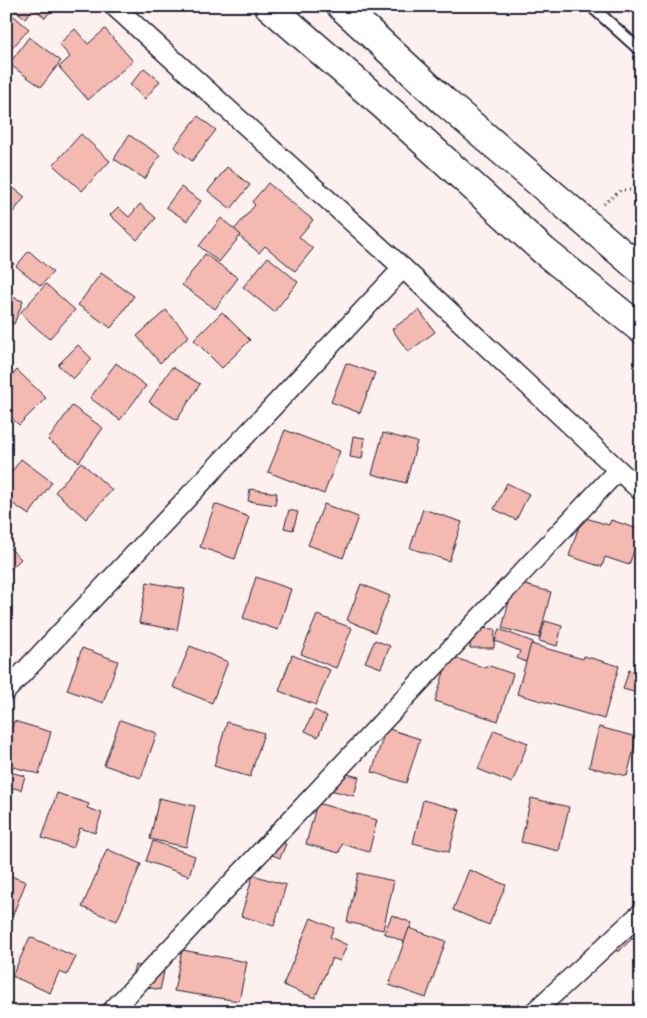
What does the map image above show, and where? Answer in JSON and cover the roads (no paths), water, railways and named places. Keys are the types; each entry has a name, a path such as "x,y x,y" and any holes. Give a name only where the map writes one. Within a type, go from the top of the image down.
{"highway":[{"path":"269,6 397,117 544,251 641,329"},
{"path":"341,6 446,103 582,222 641,270"}],"street":[{"path":"114,6 403,268 641,491"},
{"path":"6,691 403,268"},
{"path":"110,1012 618,470"},
{"path":"534,1012 641,913"}],"lane":[{"path":"591,6 641,51"}]}
